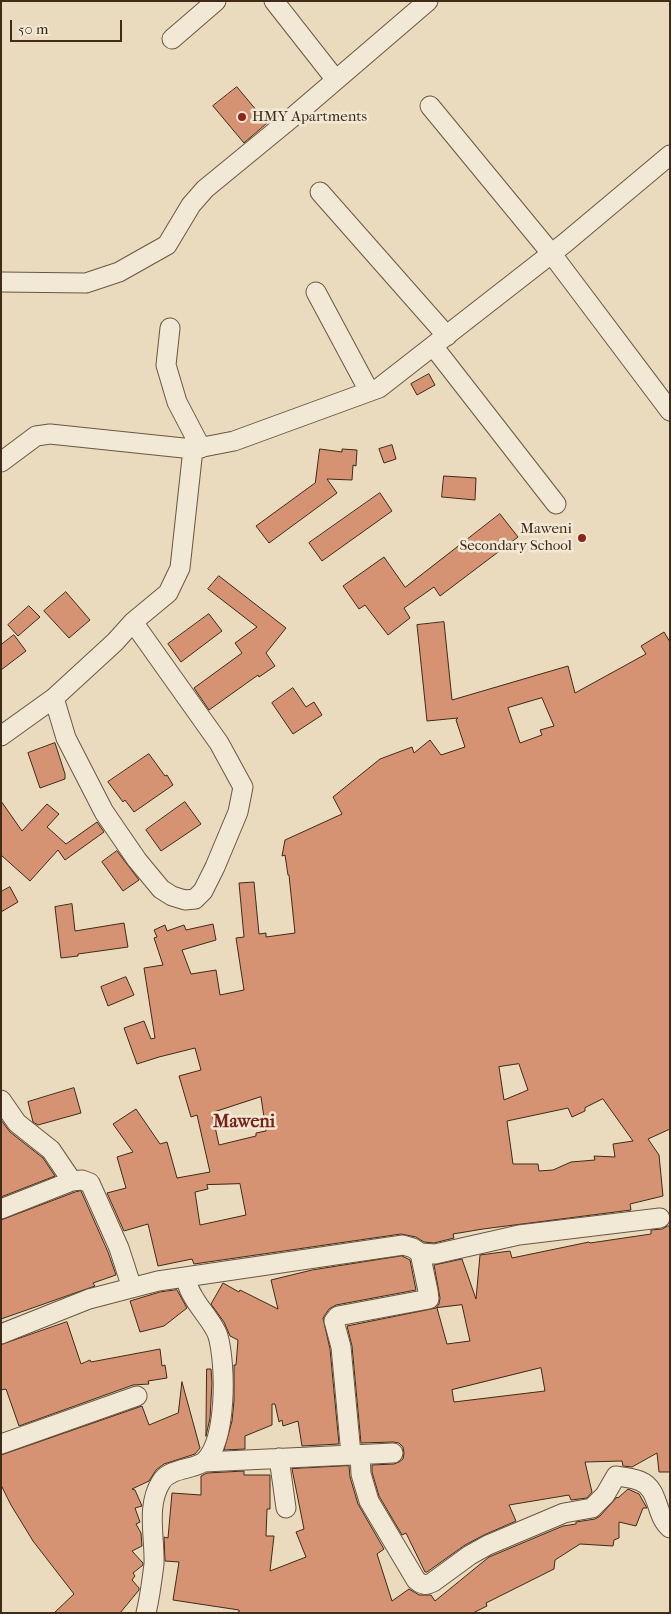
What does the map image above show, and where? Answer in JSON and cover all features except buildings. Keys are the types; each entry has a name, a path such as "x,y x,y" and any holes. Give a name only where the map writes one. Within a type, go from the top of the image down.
{"street":[{"path":"172,39 216,1"},
{"path":"274,1 336,80"},
{"path":"1,282 86,283 119,272 167,245 191,205 205,189 427,2"},
{"path":"430,106 552,253 670,411"},
{"path":"1,462 36,436 50,434 197,449 234,441 379,388 552,253 670,155"},
{"path":"320,192 440,341 556,504"},
{"path":"316,292 369,391"},
{"path":"1,736 54,698 115,642 133,622 168,593 180,568 197,449 177,402 166,365 170,328"},
{"path":"54,698 66,738 104,812 137,860 161,889 185,900 195,899 203,891 215,867 238,812 243,787 219,743 133,622"},
{"path":"1,1100 18,1123 51,1150 72,1181"},
{"path":"1,1209 72,1181 82,1180 90,1183 119,1248 132,1288"},
{"path":"1,1334 89,1299 158,1281 403,1245 413,1248 420,1253 435,1254 520,1235 584,1229 660,1218"},
{"path":"420,1253 429,1300 338,1316 335,1319 341,1347 356,1454 369,1500 416,1580 428,1585 470,1555 488,1545 564,1513 592,1508 605,1496 616,1476 633,1479 647,1485 655,1496 660,1515 670,1528"},
{"path":"185,1277 192,1296 218,1335 222,1366 223,1406 217,1441 204,1462"},
{"path":"1,1444 137,1396"},
{"path":"146,1613 154,1563 152,1518 155,1497 162,1481 169,1474 204,1462 392,1453"},
{"path":"279,1458 286,1508"}],"place":[{"name":"HMY Apartments","path":"242,117"},
{"name":"Maweni Secondary School","path":"582,538"}],"district":[{"name":"Maweni","path":"244,1123"}]}
